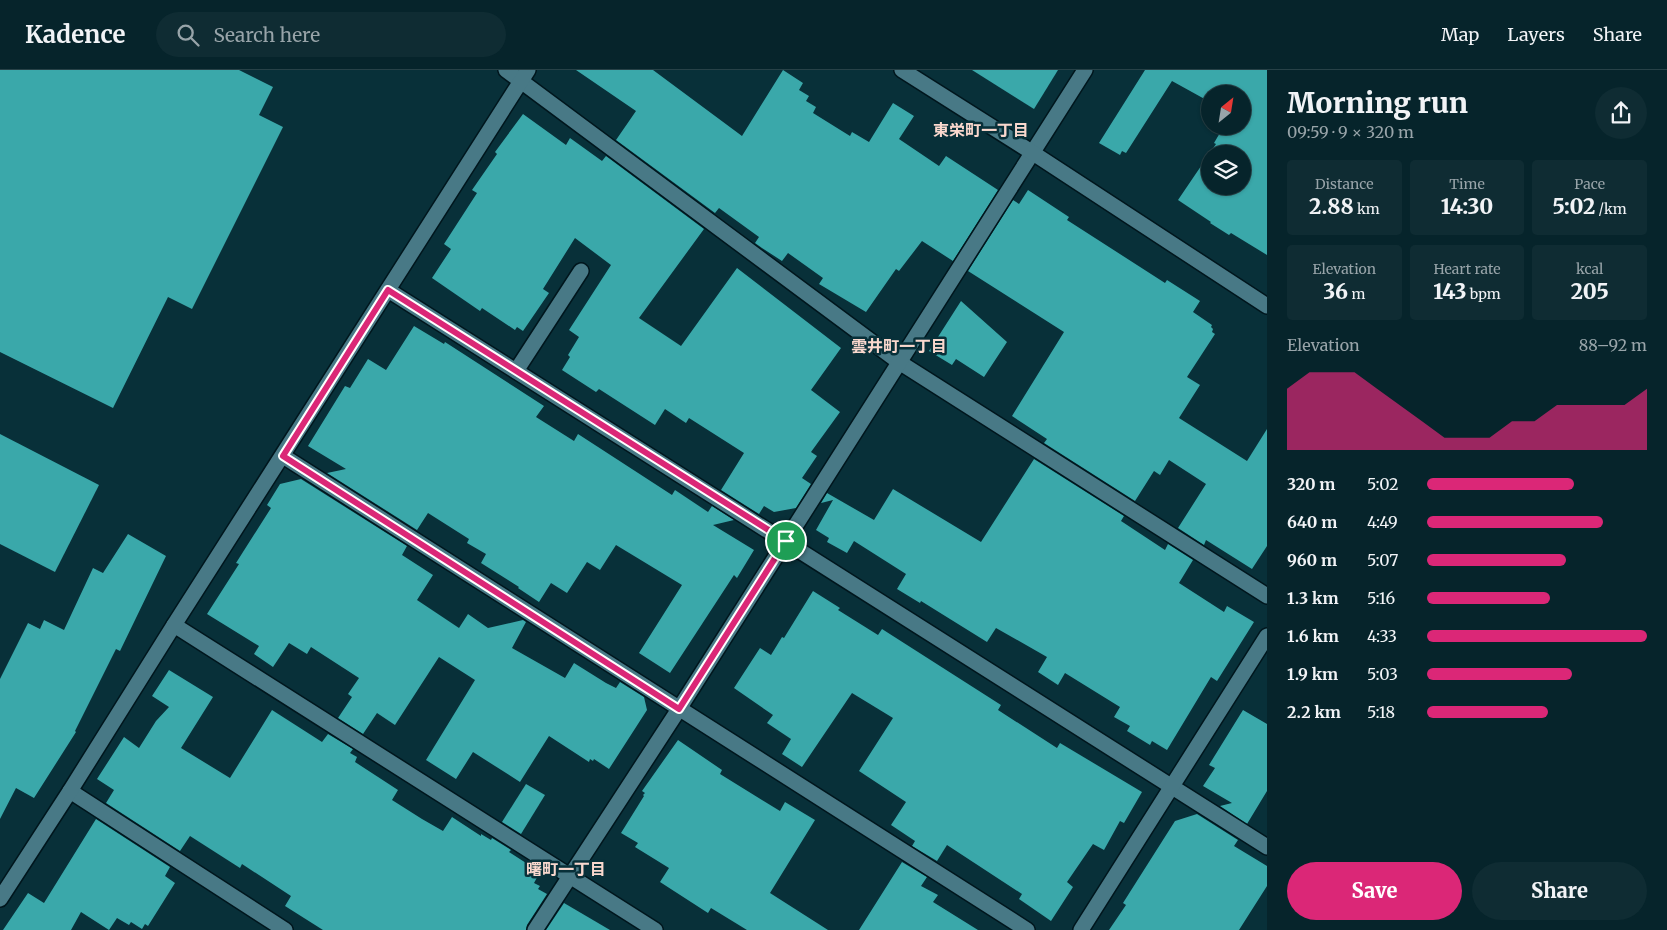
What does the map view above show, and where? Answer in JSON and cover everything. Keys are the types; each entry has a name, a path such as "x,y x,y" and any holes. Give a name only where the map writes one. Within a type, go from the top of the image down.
{"street":[{"path":"506,70 524,75 899,362 1267,596"},
{"path":"902,70 1267,306"},
{"path":"535,930 568,876 679,709 1085,70"},
{"path":"0,899 524,75"},
{"path":"516,371 580,272"},
{"path":"388,290 1267,847"},
{"path":"283,456 1027,930"},
{"path":"174,625 654,930"},
{"path":"1080,930 1267,636"},
{"path":"70,791 285,930"}],"building":[{"path":"0,70 239,70 273,87 259,115 283,127 192,309 168,297 113,408 0,352"},
{"path":"576,70 653,70 742,136 783,70 803,83 799,90 809,96 806,101 816,107 813,113 850,136 852,132 869,142 893,103 914,116 899,139 939,166 946,156 998,190 953,261 922,241 899,271 896,269 866,312 819,284 823,278 788,253 782,261 762,248 755,243 759,237 719,208 715,213 616,140 636,111"},
{"path":"972,70 1058,70 1034,109"},
{"path":"1145,70 1267,70 1267,255 1231,233 1229,235 1178,200 1201,166 1201,195 1251,195 1251,145 1215,145 1214,143 1219,135 1251,135 1251,85 1201,85 1201,97 1172,81 1126,153 1122,151 1120,155 1099,143"},
{"path":"523,114 566,145 570,138 602,161 606,156 704,229 639,318 681,346 737,268 841,348 811,390 840,412 811,452 817,456 802,478 811,484 796,508 774,512 764,506 759,514 721,490 744,453 689,418 686,423 665,409 655,425 599,389 596,392 562,370 570,357 568,355 579,337 569,330 611,265 575,238 543,289 549,293 523,331 517,327 515,330 482,308 480,311 432,278 451,249 444,244 477,193 472,190 497,154 495,152"},
{"path":"1028,190 1069,217 1067,220 1165,283 1167,280 1200,301 1193,312 1212,325 1212,332 1215,334 1187,377 1200,385 1179,418 1247,461 1267,429 1267,546 1252,569 1206,540 1204,545 1178,528 1206,484 1169,460 1160,475 1154,471 1135,501 1044,443 1047,439 1012,416 1064,332 968,271 1013,200 1019,204"},
{"path":"961,301 1007,342 984,377 956,359 952,365 929,351"},
{"path":"414,326 444,344 445,342 544,406 536,417 574,441 578,434 672,495 675,490 708,512 712,506 734,520 713,525 754,550 737,578 734,575 670,673 639,653 682,585 616,545 600,570 587,562 567,593 551,583 539,602 481,563 486,554 467,543 469,539 428,513 417,530 327,473 346,469 308,446 345,386 350,388 368,359 386,370"},
{"path":"0,434 99,485 55,572 0,544"},
{"path":"1034,459 1124,516 1121,521 1165,550 1168,544 1193,560 1179,583 1224,612 1227,606 1254,622 1217,681 1211,677 1167,750 1152,741 1150,745 1127,731 1130,726 1114,717 1120,707 1065,673 1058,685 1038,672 1047,657 996,628 987,642 921,601 920,603 897,589 906,574 854,541 847,553 827,542 829,538 816,530 833,500 821,503 827,493 874,520 893,489 981,542"},
{"path":"301,479 407,546 402,555 433,575 417,600 459,628 468,614 488,628 523,620 526,622 512,648 565,678 574,663 616,688 620,682 644,697 647,710 609,769 594,759 593,761 590,759 589,762 549,736 520,782 473,752 456,779 426,760 475,680 439,657 395,725 377,713 363,734 338,718 352,697 348,694 359,678 311,647 307,654 289,643 273,667 254,654 259,646 207,614 239,564 236,563 271,508 267,505 280,484"},
{"path":"128,534 166,556 120,651 116,649 76,732 34,798 16,788 0,819 0,679 28,623 40,629 44,620 64,630 93,568 103,573"},
{"path":"813,591 840,608 838,610 878,635 882,629 1001,705 998,710 1057,748 1060,743 1142,792 1124,823 1120,821 1104,850 1093,844 1067,882 1073,887 1051,921 1019,899 1022,894 947,845 937,861 912,846 915,841 891,825 906,802 859,771 893,718 852,693 802,767 782,754 791,739 767,723 773,715 734,688 760,648 771,655 782,637 784,638"},
{"path":"169,670 213,697 181,748 230,778 272,710 322,742 328,734 353,749 350,753 357,757 355,762 398,790 392,800 443,831 452,817 481,836 481,834 491,840 492,838 511,850 509,852 540,872 534,883 540,886 538,889 547,894 527,925 526,930 323,930 285,906 291,896 242,864 240,868 190,836 180,851 106,803 114,790 97,779 124,737 139,748 156,721 169,707 152,696"},
{"path":"1243,710 1267,724 1267,791 1247,824 1220,806 1232,803 1203,786 1215,768 1209,765"},
{"path":"678,740 722,770 720,774 780,811 785,802 815,820 770,893 828,930 747,930 711,908 708,913 660,882 669,868 635,847 638,843 621,833 644,796 645,793 642,791"},
{"path":"526,784 545,795 521,834 502,822"},
{"path":"1197,814 1238,840 1234,846 1267,866 1267,886 1239,930 1109,930 1126,905 1123,903 1175,821"},
{"path":"96,819 170,867 165,876 175,883 148,926 145,924 142,929 131,922 129,925 117,918 109,930 81,912 71,930 3,930 28,893 44,903"},
{"path":"902,862 927,877 921,886 938,895 933,902 978,930 859,930"},
{"path":"564,903 610,930 546,930"}],"district":[{"name":"東栄町一丁目","path":"981,130"},
{"name":"雲井町一丁目","path":"899,346"},
{"name":"曙町一丁目","path":"566,869"}],"route":[{"path":"388,290 786,541 679,709 283,456 388,290"}]}
